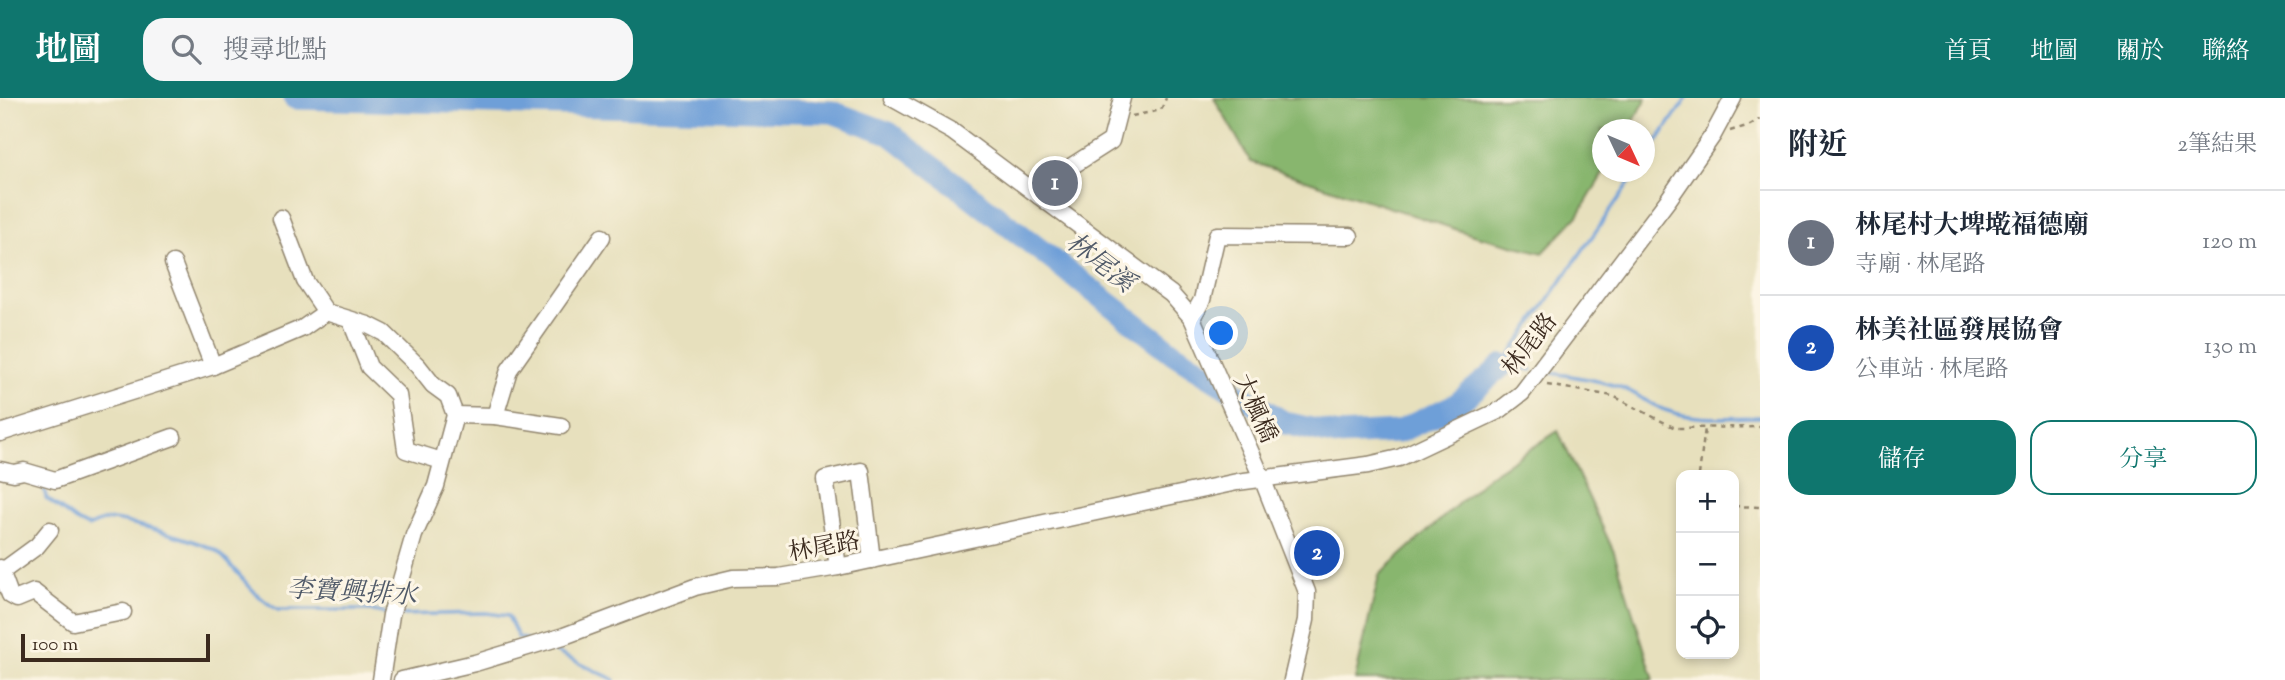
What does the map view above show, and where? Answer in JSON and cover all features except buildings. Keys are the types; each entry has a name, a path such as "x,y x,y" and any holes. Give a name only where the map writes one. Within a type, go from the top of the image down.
{"street":[{"path":"892,98 953,132 1171,294 1192,318 1202,300 1217,235 1350,236"},
{"path":"1039,196 1061,173 1111,141 1122,98"},
{"name":"林尾路","path":"402,680 432,677 564,636 695,587 733,578 779,577 838,567 1262,478 1368,465 1399,458 1500,410 1522,393 1668,200 1713,135 1733,98"},
{"path":"281,218 305,281 326,312 384,333 433,385 447,396 455,415 436,486 414,535 394,602 381,680"},
{"path":"495,416 509,370 602,237"},
{"path":"173,263 214,366"},
{"path":"0,433 214,366 303,328 326,312"},
{"name":"大楓橋","path":"1192,318 1262,478"},
{"path":"351,321 369,367 398,395 406,450 442,461"},
{"path":"455,415 495,416 561,426"},
{"path":"0,470 14,473 23,471 55,481 173,437"},
{"path":"838,567 825,479 861,471 872,560"},
{"path":"1262,478 1307,592 1306,620 1292,680"},
{"path":"50,530 37,546 1,570 10,595 17,599 34,592 73,622 123,612"}],"path":[{"path":"1114,133 1130,116 1161,110 1166,98"},
{"path":"1713,135 1750,125 1760,119"},
{"path":"1530,382 1613,396 1675,428 1760,427"},
{"path":"1700,470 1705,428"},
{"path":"1739,506 1760,507"}],"green space":[{"path":"1214,98 1647,98 1635,119 1592,119 1592,182 1598,182 1578,216 1543,253 1473,235 1251,162"},
{"path":"1558,431 1614,552 1654,680 1355,680 1379,575 1489,476"}],"waterway":[{"name":"林尾溪","path":"295,98 832,112 889,133 1173,353 1285,423 1337,435 1398,432 1457,404 1503,365"},
{"name":"林尾溪","path":"1655,144 1687,98"},
{"name":"林尾溪","path":"1532,370 1503,365 1630,182"},
{"path":"1546,372 1620,387 1662,409 1679,414 1714,418 1760,417"},
{"name":"李寶興排水","path":"43,481 46,498 88,527 109,520 131,523 212,549 219,553 261,598 278,610 369,610 387,614"},
{"name":"李寶興排水","path":"394,615 486,613 508,616 518,637 527,640"},
{"name":"李寶興排水","path":"547,648 615,680"}],"place":[{"name":"林尾村大埤墘福德廟","path":"1055,183"},
{"name":"林美社區發展協會","path":"1317,553"}]}
